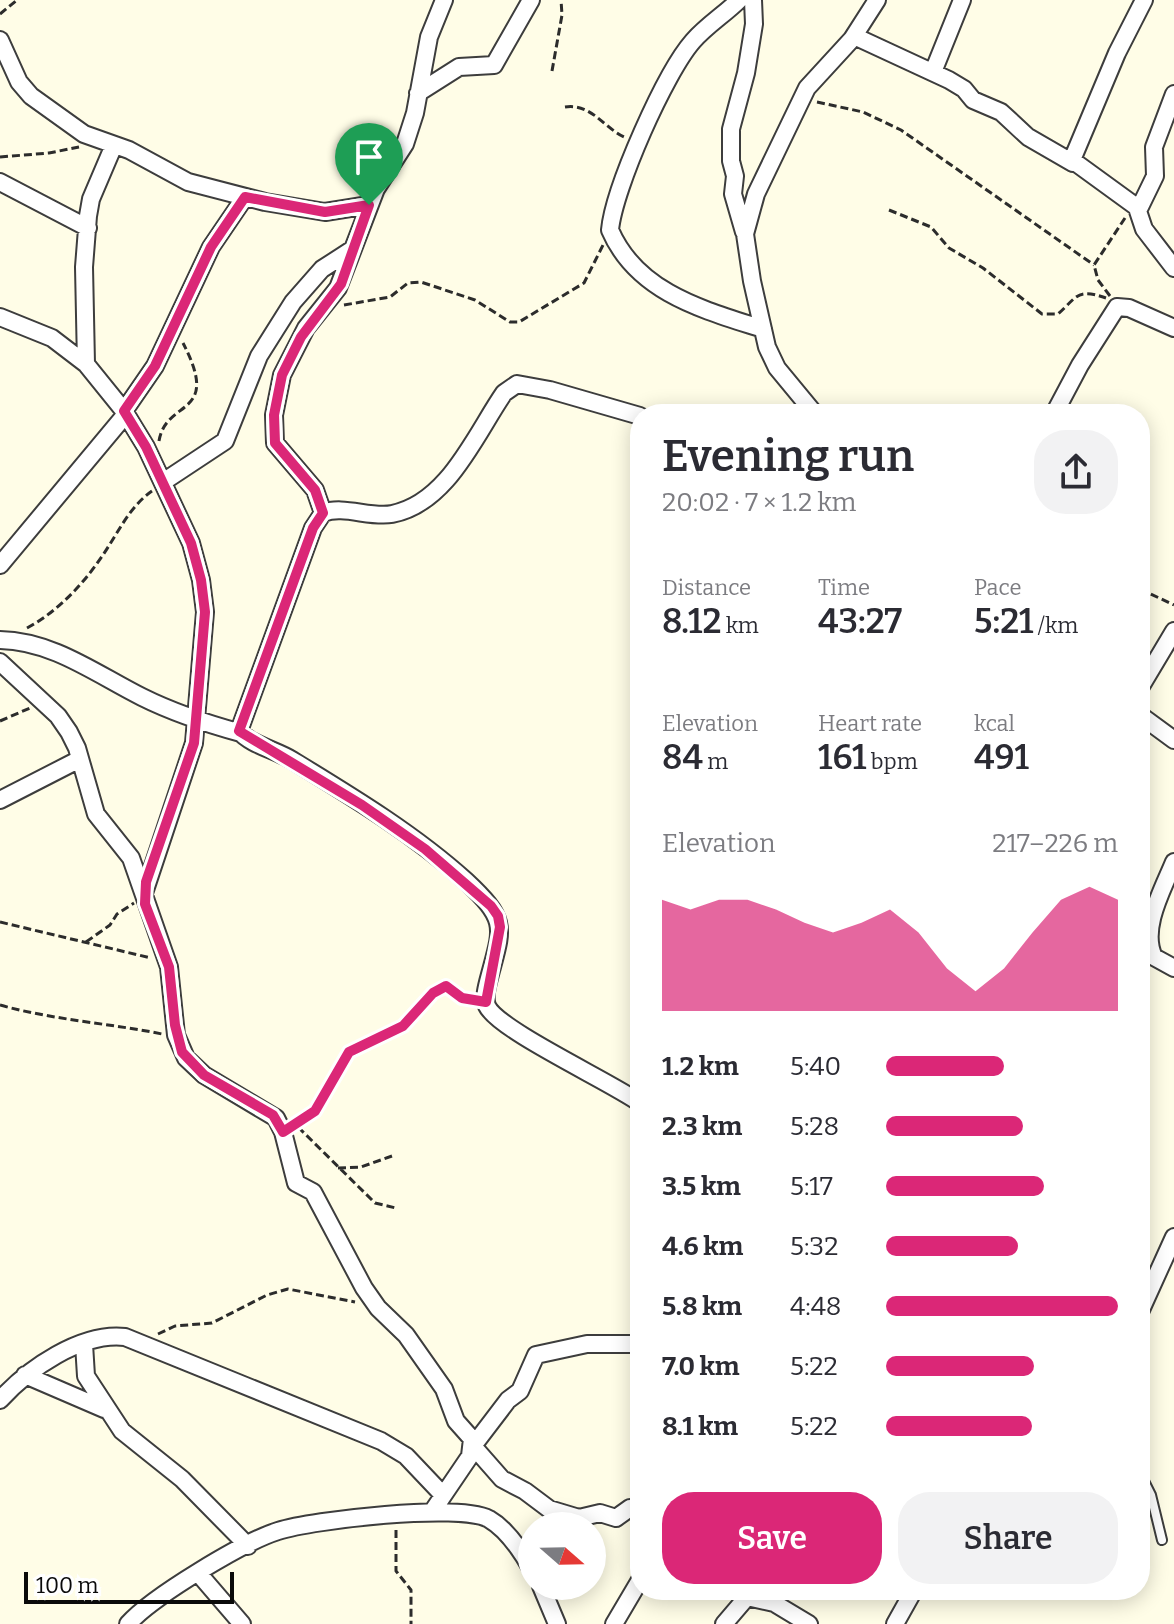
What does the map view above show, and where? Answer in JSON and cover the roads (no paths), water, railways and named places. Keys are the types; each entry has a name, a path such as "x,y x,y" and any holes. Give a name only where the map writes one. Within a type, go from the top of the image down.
{"street":[{"path":"323,513 315,490 275,443 273,431 282,375 296,344 338,288 369,205 389,165 405,144 429,37 444,0"},
{"path":"418,93 459,67 494,65 531,0"},
{"path":"739,0 702,31 684,52 639,142 610,230 629,260 670,296 693,307 763,329"},
{"path":"753,0 753,30 730,138 735,176 733,194 745,234 763,329 777,368 807,404"},
{"path":"745,234 756,194 800,101 816,75 854,36 877,0"},
{"path":"933,72 962,0"},
{"path":"1073,163 1103,85 1144,0"},
{"path":"854,36 964,89 973,100 1001,112 1028,137 1073,163 1136,207 1144,229 1174,268"},
{"path":"0,40 24,90 75,128 188,182 245,197 325,212 369,205"},
{"path":"1136,207 1155,176 1154,147 1174,94"},
{"path":"86,364 84,267 91,199 108,143"},
{"path":"1156,162 1174,169"},
{"path":"0,182 88,228"},
{"path":"0,565 125,412 155,366 211,247 245,197"},
{"path":"159,475 210,454 225,441 259,356 293,302 322,269 353,249"},
{"path":"1059,404 1117,307 1129,308 1174,328"},
{"path":"0,317 52,338 86,364 125,412 191,543 204,602 198,718 191,753 144,897"},
{"path":"241,733 244,712 313,528 323,513 385,515 416,503 454,470 504,393 517,384 550,390 630,413"},
{"path":"1150,671 1174,631"},
{"path":"0,640 16,641 75,659 138,695 241,733 292,760 425,849 491,906 498,916 500,934 485,992 486,1002 494,1016 512,1030 606,1080 630,1096"},
{"path":"0,662 45,703 69,732 96,814 131,858 169,967 177,1038 186,1058 195,1068 276,1118 283,1132 296,1183 313,1192 339,1244 378,1308 406,1335 444,1389 451,1410 472,1439 473,1446 502,1479 558,1512 579,1518 600,1513 616,1518 630,1508"},
{"path":"1150,722 1174,740"},
{"path":"0,800 80,759"},
{"path":"1174,862 1158,902 1150,935 1153,956 1174,968"},
{"path":"1150,1284 1174,1237"},
{"path":"0,1400 25,1375 84,1344 118,1336 381,1441 406,1456 443,1495"},
{"path":"84,1344 86,1376 122,1431 182,1479 248,1546"},
{"path":"432,1512 473,1446 508,1400 521,1390 536,1355 587,1344 630,1344"},
{"path":"25,1375 107,1410"},
{"path":"128,1624 153,1601 248,1546 289,1529 396,1514 469,1514 489,1519 518,1547"},
{"path":"199,1574 242,1624"},
{"path":"614,1624 630,1597"},
{"path":"547,1600 557,1624"},
{"path":"724,1624 744,1600"},
{"path":"767,1600 809,1624"},
{"path":"895,1624 908,1600"}],"lane":[{"path":"1150,1493 1162,1540"}]}
